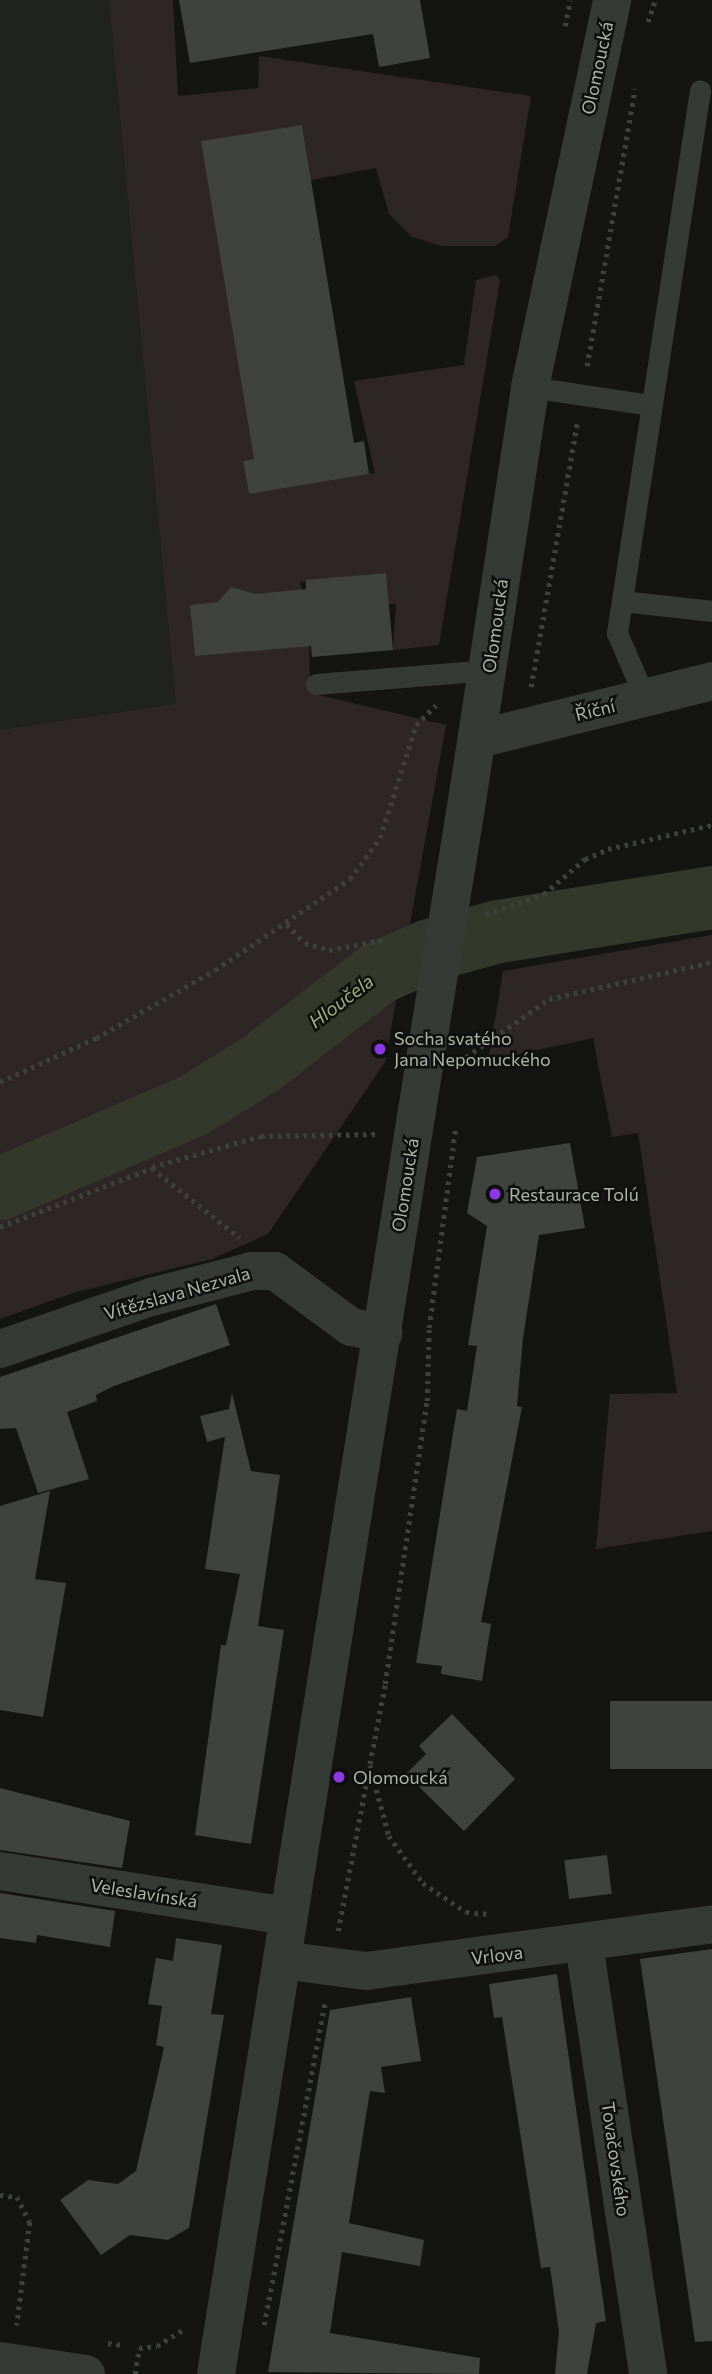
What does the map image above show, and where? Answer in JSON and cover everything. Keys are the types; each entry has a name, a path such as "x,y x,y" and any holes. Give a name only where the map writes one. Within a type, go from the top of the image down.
{"street":[{"name":"Olomoucká","path":"216,2374 483,705 530,387 612,0"},
{"name":"Říční","path":"483,705 645,698 712,681"},
{"name":"Vítězslava Nezvala","path":"0,1349 151,1297 252,1271 275,1272 351,1327 383,1333"},
{"name":"Veleslavínská","path":"0,1871 289,1916"},
{"name":"Vrlova","path":"282,1959 366,1971 584,1944 712,1924"},
{"name":"Tovačovského","path":"584,1944 648,2374"},
{"path":"0,2361 91,2358"}],"lane":[{"path":"645,698 617,632 700,90"},
{"path":"530,387 650,405"},
{"path":"622,601 712,611"},
{"path":"316,684 483,705"}],"path":[{"path":"0,1083 96,1038 288,924 351,879 373,850 425,713 447,702 483,705"},
{"path":"485,914 544,894 585,859 608,849 712,825"},
{"path":"288,924 305,943 329,950 387,939"},
{"path":"466,1056 549,999 712,962"},
{"path":"464,1070 468,1046"},
{"path":"258,2334 270,2315 331,1966 370,1764 427,1401 429,1328 456,1121"},
{"path":"0,1227 152,1168 261,1136 382,1134"},
{"path":"152,1168 275,1272"},
{"path":"370,1764 389,1836 422,1884 466,1912 499,1915"},
{"path":"0,2195 17,2197 30,2222 16,2329 30,2331"},
{"path":"91,2358 121,2345"},
{"path":"135,2374 139,2348"}],"shaded area":[{"path":"0,0 113,0 183,704 0,730"},
{"path":"109,0 173,0 178,96 258,88 259,56 531,96 508,237 495,246 442,246 412,237 389,214 376,168 311,180 302,125 202,141 254,459 243,461 249,494 375,473 354,381 464,365 476,280 496,275 500,280 439,645 393,650 396,604 389,604 385,573 300,582 309,624 310,693 446,725 385,1062 268,1234 212,1259 76,1292 0,1319 0,730 176,704"},
{"path":"712,935 712,1531 596,1549 610,1394 677,1393 638,1133 612,1137 593,1038 488,1061 503,971"}],"building":[{"path":"179,0 420,0 430,58 379,67 373,34 190,63"},
{"path":"302,125 354,443 364,441 369,474 249,494 243,461 254,459 201,141"},
{"path":"386,573 393,650 312,657 311,646 195,656 190,605 218,602 231,587 255,594 306,589 306,580"},
{"path":"570,1143 585,1228 539,1235 523,1338 517,1406 522,1407 481,1622 491,1624 482,1681 441,1674 442,1666 416,1663 457,1409 467,1411 477,1346 468,1345 487,1226 467,1213 477,1157"},
{"path":"216,1304 230,1345 114,1386 96,1395 97,1401 67,1412 89,1479 38,1493 16,1428 0,1429 0,1377"},
{"path":"232,1393 251,1471 280,1475 258,1626 284,1630 251,1844 195,1835 221,1645 226,1645 240,1574 205,1569 225,1437 207,1442 200,1416 229,1409"},
{"path":"50,1491 35,1579 66,1583 43,1717 0,1710 0,1506"},
{"path":"610,1701 712,1701 712,1769 610,1769"},
{"path":"452,1714 515,1779 464,1831 406,1774 426,1754 419,1746"},
{"path":"0,1788 130,1821 122,1868 0,1850"},
{"path":"607,1855 612,1894 569,1899 564,1860"},
{"path":"0,1893 115,1911 110,1947 37,1935 36,1943 0,1938"},
{"path":"176,1938 222,1945 211,2014 224,2015 189,2228 168,2240 130,2235 101,2255 60,2200 88,2180 118,2184 136,2171 164,2047 156,2045 162,2006 148,2004 156,1958 173,1961"},
{"path":"712,1949 712,2341 695,2342 640,1959"},
{"path":"557,1974 606,2321 596,2323 587,2374 555,2374 559,2332 550,2267 541,2268 502,2017 494,2018 489,1984"},
{"path":"411,1997 421,2061 381,2067 385,2093 370,2091 349,2223 424,2240 420,2266 342,2252 330,2333 480,2358 479,2374 268,2372 330,2010"}],"waterway":[{"name":"Hloučela","path":"0,1188 193,1105 262,1062 377,973 429,950 498,931 712,897"}],"place":[{"name":"Socha svatého Jana Nepomuckého","path":"380,1049"},
{"name":"Restaurace Tolú","path":"495,1194"},
{"name":"Olomoucká","path":"339,1777"}]}
